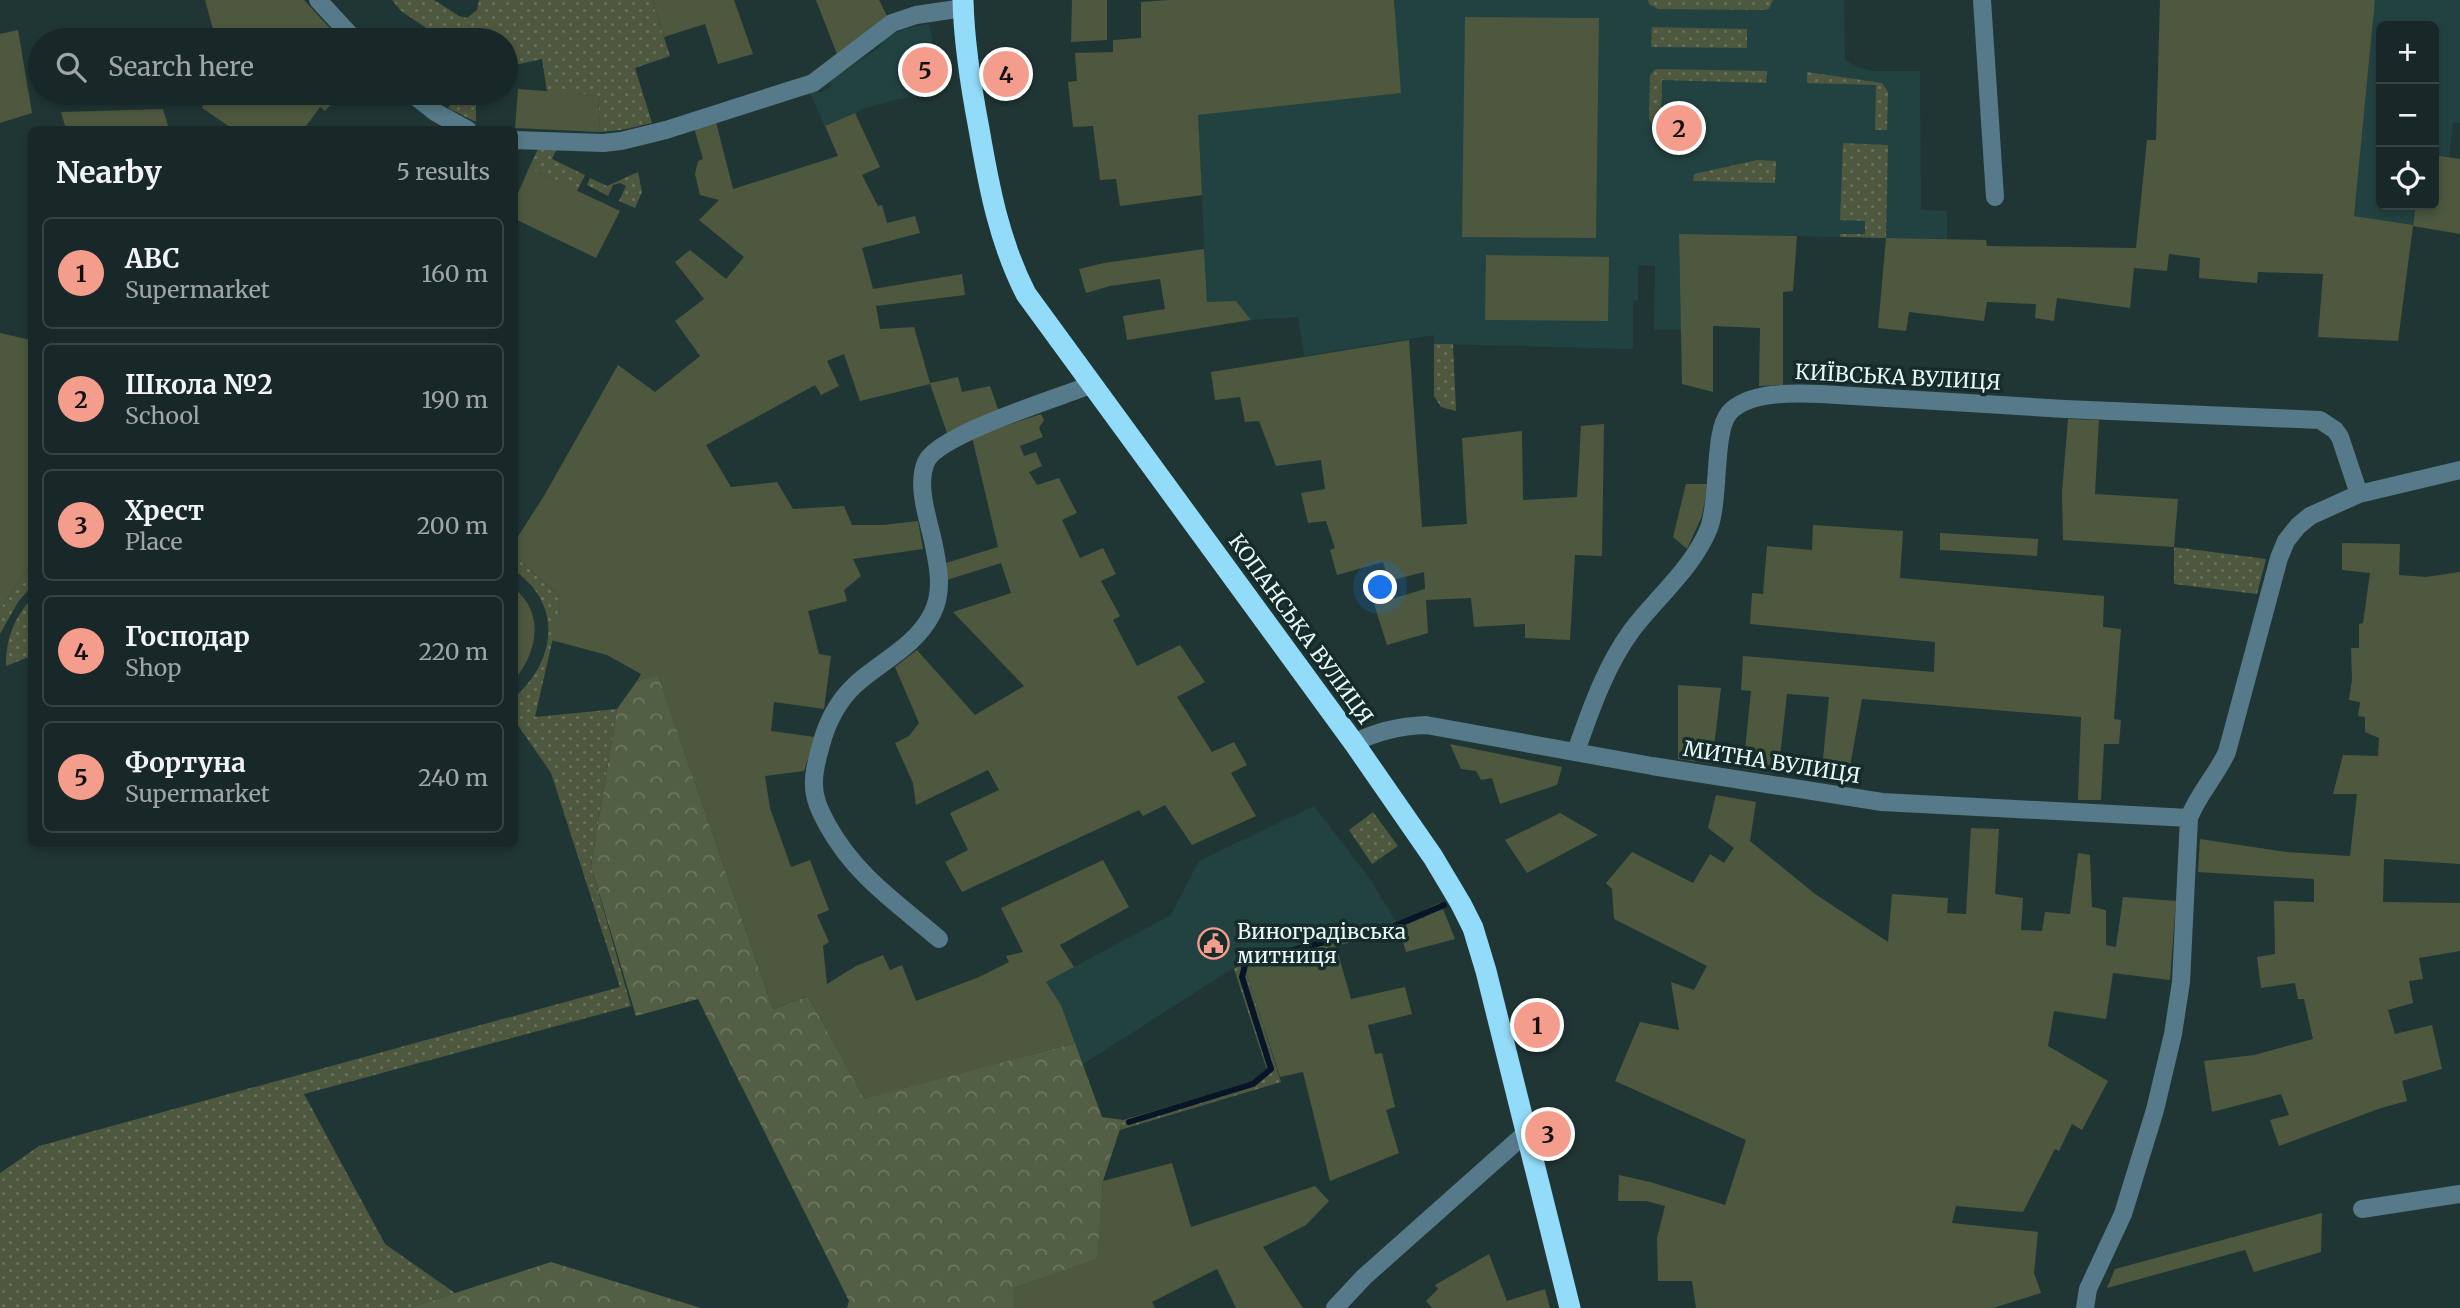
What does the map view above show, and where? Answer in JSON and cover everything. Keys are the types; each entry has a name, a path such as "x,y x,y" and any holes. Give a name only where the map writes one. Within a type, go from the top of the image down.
{"highway":[{"name":"КОПАНСЬКА ВУЛИЦЯ","path":"963,4 974,102 989,187 1000,233 1026,294 1354,743 1449,882 1473,928 1570,1308"}],"street":[{"path":"318,0 344,28"},
{"path":"1982,0 1996,197"},
{"path":"518,140 603,143 666,130 813,83 892,23 904,17 963,4"},
{"path":"426,105 461,126"},
{"path":"939,939 868,879 847,856 819,809 814,781 816,763 832,715 843,698 922,630 937,604 939,577 923,487 927,461 945,444 971,430 1093,384"},
{"name":"КИЇВСЬКА ВУЛИЦЯ","path":"1576,751 1600,686 1618,650 1688,563 1708,531 1716,499 1724,424 1731,411 1754,400 1795,393 2065,409 2320,420 2340,437 2359,494"},
{"path":"2085,1308 2093,1278 2123,1214 2155,1110 2174,1034 2182,982 2189,818 2227,752 2272,583 2286,541 2310,516 2359,494 2460,470"},
{"name":"МИТНА ВУЛИЦЯ","path":"1354,743 1390,728 1426,725 1679,770 1881,802 2189,818"},
{"path":"1335,1308 1364,1277 1527,1132"},
{"path":"2362,1209 2460,1194"}],"shaded area":[{"path":"1394,0 1844,0 1845,60 1857,67 1873,71 1920,71 1921,210 1947,211 1947,239 1679,234 1681,330 1654,330 1655,266 1638,265 1638,300 1633,301 1633,349 1434,344 1434,335 1304,356 1298,317 1251,320 1236,301 1207,303 1198,115 1400,93"},
{"path":"2375,0 2460,0 2460,123 2453,122 2449,157 2439,156 2439,21 2376,21 2376,210 2415,210 2413,225 2354,216"},
{"path":"929,24 942,92 894,100 863,109 825,126 809,91 822,92 832,86 829,81 880,47 883,39 904,29"},
{"path":"1314,806 1369,878 1397,923 1383,930 1364,930 1249,958 1083,1064 1061,1005 1046,982 1171,915 1199,861"}],"green space":[{"path":"205,0 304,0 330,28 213,28"},
{"path":"392,0 434,0 467,18 477,10 479,0 652,0 670,56 635,68 652,123 600,132 598,96 547,92 542,59 518,64 518,28 426,28 401,11"},
{"path":"652,0 734,0 753,54 718,64 705,24 664,37"},
{"path":"816,0 879,0 887,16 837,54"},
{"path":"1072,0 1107,0 1107,40 1071,42"},
{"path":"1394,0 1401,93 1198,115 1202,195 1120,206 1116,179 1100,180 1093,126 1073,127 1068,82 1077,81 1075,53 1113,52 1113,40 1141,38 1141,2"},
{"path":"1648,0 1773,0 1769,9 1763,10 1658,9 1649,4"},
{"path":"2160,0 2375,0 2354,216 2413,225 2415,210 2439,210 2439,156 2460,159 2460,234 2413,226 2398,341 2318,337 2323,274 2258,272 2257,283 2199,278 2200,258 2169,254 2167,271 2134,268 2130,308 2057,298 2054,321 2035,318 2036,304 1987,302 1984,321 1909,312 1906,331 1878,328 1886,238 1986,240 1987,246 2136,248 2147,140 2156,140"},
{"path":"1465,17 1599,18 1596,238 1462,237"},
{"path":"1652,27 1747,29 1747,48 1651,47"},
{"path":"18,30 28,105 31,105 32,113 0,123 0,34"},
{"path":"1654,70 1767,71 1766,83 1662,80 1661,126 1654,126 1649,119 1650,76"},
{"path":"1807,72 1882,83 1888,92 1887,130 1875,130 1876,85 1807,83"},
{"path":"518,89 598,95 600,132 515,126"},
{"path":"203,105 331,105 325,111 320,107 306,126 229,126 202,108"},
{"path":"450,105 476,105 476,122 448,108"},
{"path":"163,109 168,126 65,126 61,112"},
{"path":"855,113 880,167 862,175 878,206 882,205 887,223 915,216 920,233 862,248 873,289 962,274 965,295 876,306 880,329 914,327 930,383 958,377 962,392 990,386 999,412 947,433 930,384 860,401 844,354 827,361 839,386 821,395 815,385 706,445 731,487 777,482 793,509 844,506 852,525 918,521 923,549 853,559 861,576 844,590 847,601 808,611 819,654 831,656 824,709 774,702 771,731 815,737 804,771 765,776 770,808 791,867 810,860 829,910 817,915 829,942 823,946 827,984 856,966 883,955 890,970 902,965 916,1001 979,977 1009,962 1006,956 1023,952 1001,908 1103,860 1129,907 1060,945 1074,967 1046,982 1061,1005 1075,1043 864,1099 808,996 773,1009 658,676 637,681 641,674 607,655 551,640 560,607 557,594 518,559 518,536 544,496 618,365 655,392 700,356 675,321 704,299 675,262 690,250 726,279 744,257 699,220 719,200 700,195 695,174 698,161 703,159 694,128 716,122 733,189 838,156 825,126"},
{"path":"1843,143 1888,145 1886,238 1840,237 1840,234 1865,234 1865,221 1840,220"},
{"path":"538,149 556,150 552,159 585,175 577,191 529,168"},
{"path":"1757,160 1776,161 1775,183 1693,181 1694,174"},
{"path":"529,168 620,211 596,258 518,220 518,193"},
{"path":"638,172 642,192 635,208 619,201 626,186 620,183 613,185 608,196 587,185 590,178 607,186"},
{"path":"1679,234 1797,236 1793,291 1783,292 1783,385 1759,386 1760,328 1713,326 1713,392 1682,384"},
{"path":"1204,249 1207,302 1236,301 1251,320 1127,340 1123,316 1165,309 1160,279 1110,286 1086,293 1079,269 1104,263"},
{"path":"1486,255 1609,257 1608,321 1485,320"},
{"path":"0,333 28,339 28,568 0,609"},
{"path":"1409,340 1422,527 1467,524 1462,438 1522,431 1523,500 1577,497 1581,426 1604,424 1602,556 1575,555 1570,640 1525,638 1525,624 1474,627 1471,598 1426,600 1428,633 1387,645 1374,604 1425,589 1424,572 1389,581 1383,562 1337,575 1330,550 1335,548 1326,521 1308,523 1301,493 1325,489 1321,460 1276,466 1259,421 1245,422 1240,397 1215,400 1211,372"},
{"path":"1434,344 1453,344 1456,411 1441,407 1434,396"},
{"path":"1041,414 1044,420 1039,428 1043,437 1020,446 1024,456 1036,452 1042,466 1029,472 1037,485 1059,478 1077,513 1062,520 1080,558 1103,548 1116,574 1101,581 1120,616 1113,620 1137,666 1180,645 1205,682 1177,697 1212,752 1234,742 1247,765 1231,773 1256,816 1192,845 1165,805 1143,816 1139,810 962,892 945,862 968,850 950,813 999,790 988,770 916,805 913,783 895,743 909,736 919,723 895,667 917,650 975,715 1024,686 953,612 1011,593 1001,563 947,580 946,563 998,547 972,437"},
{"path":"2068,419 2099,420 2095,494 2178,499 2174,547 2063,540 2062,492"},
{"path":"1686,484 1708,484 1702,516 1687,549 1673,537"},
{"path":"1813,525 1903,531 1900,578 2104,596 2103,627 2121,629 2114,719 2121,720 2119,744 2104,744 2101,800 2078,800 2081,717 1862,699 1847,784 1821,780 1829,697 1787,694 1778,774 1743,769 1751,691 1741,690 1743,656 1934,672 1935,642 1750,624 1752,593 1763,594 1767,546 1812,550"},
{"path":"1940,533 2038,539 2037,556 1940,550"},
{"path":"2342,543 2400,544 2399,575 2426,577 2460,572 2460,864 2384,859 2383,902 2460,903 2460,951 2419,958 2423,979 2409,981 2413,1003 2388,1010 2395,1034 2432,1025 2442,1069 2402,1081 2407,1101 2279,1146 2270,1120 2289,1115 2281,1094 2212,1112 2204,1061 2254,1055 2313,1039 2304,999 2298,999 2295,983 2261,988 2257,957 2275,954 2274,901 2314,902 2314,879 2198,872 2200,839 2286,852 2350,856 2357,794 2333,794 2343,755 2378,756 2379,738 2365,732 2365,717 2358,716 2360,702 2349,700 2352,679 2351,648 2359,648 2359,624 2363,623 2370,573 2342,570"},
{"path":"2174,547 2266,559 2257,594 2174,584"},
{"path":"518,559 557,594 560,607 535,717 617,709 591,866 631,1006 304,1094 385,1244 455,1293 409,1308 0,1308 0,1173 39,1146 620,987 551,773 518,725 518,694 539,666 546,650 548,633 547,616 541,600 518,574"},
{"path":"28,568 28,590 18,602 0,634 0,609"},
{"path":"518,592 525,599 534,621 533,645 518,675"},
{"path":"28,603 28,657 6,666 7,647 20,615"},
{"path":"658,675 773,1009 808,996 864,1098 1075,1043 1102,1117 1123,1120 1103,1181 1098,1259 1014,1288 1014,1308 847,1308 849,1301 698,999 636,1016 591,866 617,709 637,681"},
{"path":"1678,685 1721,688 1712,764 1678,759"},
{"path":"1450,744 1562,767 1557,785 1500,804 1492,778 1481,780 1476,771 1461,769"},
{"path":"1716,795 1756,802 1750,841 1815,894 1888,942 1892,894 1948,898 1947,913 1966,914 1971,828 1999,829 1995,894 2023,898 2021,930 2042,931 2045,912 2070,914 2078,853 2090,855 2092,907 2106,910 2106,945 2116,947 2123,897 2176,901 2170,980 2113,973 2106,1019 2054,1011 2048,1046 2108,1081 2082,1130 2072,1124 2059,1151 2055,1149 2023,1212 1956,1206 1952,1223 2038,1232 2034,1273 2041,1293 1993,1308 1696,1308 1692,1281 1658,1281 1657,1238 1665,1206 1646,1201 1618,1201 1619,1175 1725,1205 1746,1140 1615,1081 1640,1022 1679,1030 1671,982 1694,990 1707,966 1614,919 1612,889 1606,883 1632,852 1693,883 1710,854 1724,863 1734,848 1708,828"},
{"path":"1373,812 1398,846 1372,864 1349,830"},
{"path":"1560,813 1598,835 1527,873 1505,840"},
{"path":"1439,903 1443,909 1381,935 1250,967 1246,972 1281,1082 1120,1130 1123,1120 1253,1082 1267,1070 1234,969 1249,958 1364,930 1383,930"},
{"path":"1443,909 1455,939 1406,952 1399,928"},
{"path":"1336,946 1351,999 1405,987 1412,1014 1368,1025 1375,1054 1382,1053 1395,1107 1386,1110 1399,1153 1330,1181 1303,1072 1280,1077 1246,972 1250,967"},
{"path":"1172,1163 1191,1227 1315,1186 1329,1201 1306,1225 1263,1247 1303,1308 1236,1308 1217,1269 1152,1302 1155,1308 1014,1308 1013,1288 1097,1259 1103,1181"},
{"path":"2322,1213 2321,1252 2254,1272 2245,1250 2107,1288 2115,1269"},
{"path":"1489,1254 1507,1301 1545,1289 1550,1308 1432,1308 1426,1301 1438,1289 1435,1285"},
{"path":"551,1262 701,1308 409,1308"}],"waterway":[{"path":"1129,1122 1253,1084 1271,1069 1242,977 1245,965 1250,961 1364,932 1383,931 1444,905"}],"place":[{"name":"Фортуна","path":"925,70"},
{"name":"Господар","path":"1006,74"},
{"name":"Школа №2","path":"1679,128"},
{"name":"Виноградівська митниця","path":"1214,943"},
{"name":"ABC","path":"1537,1025"},
{"name":"Хрест","path":"1548,1134"}]}
